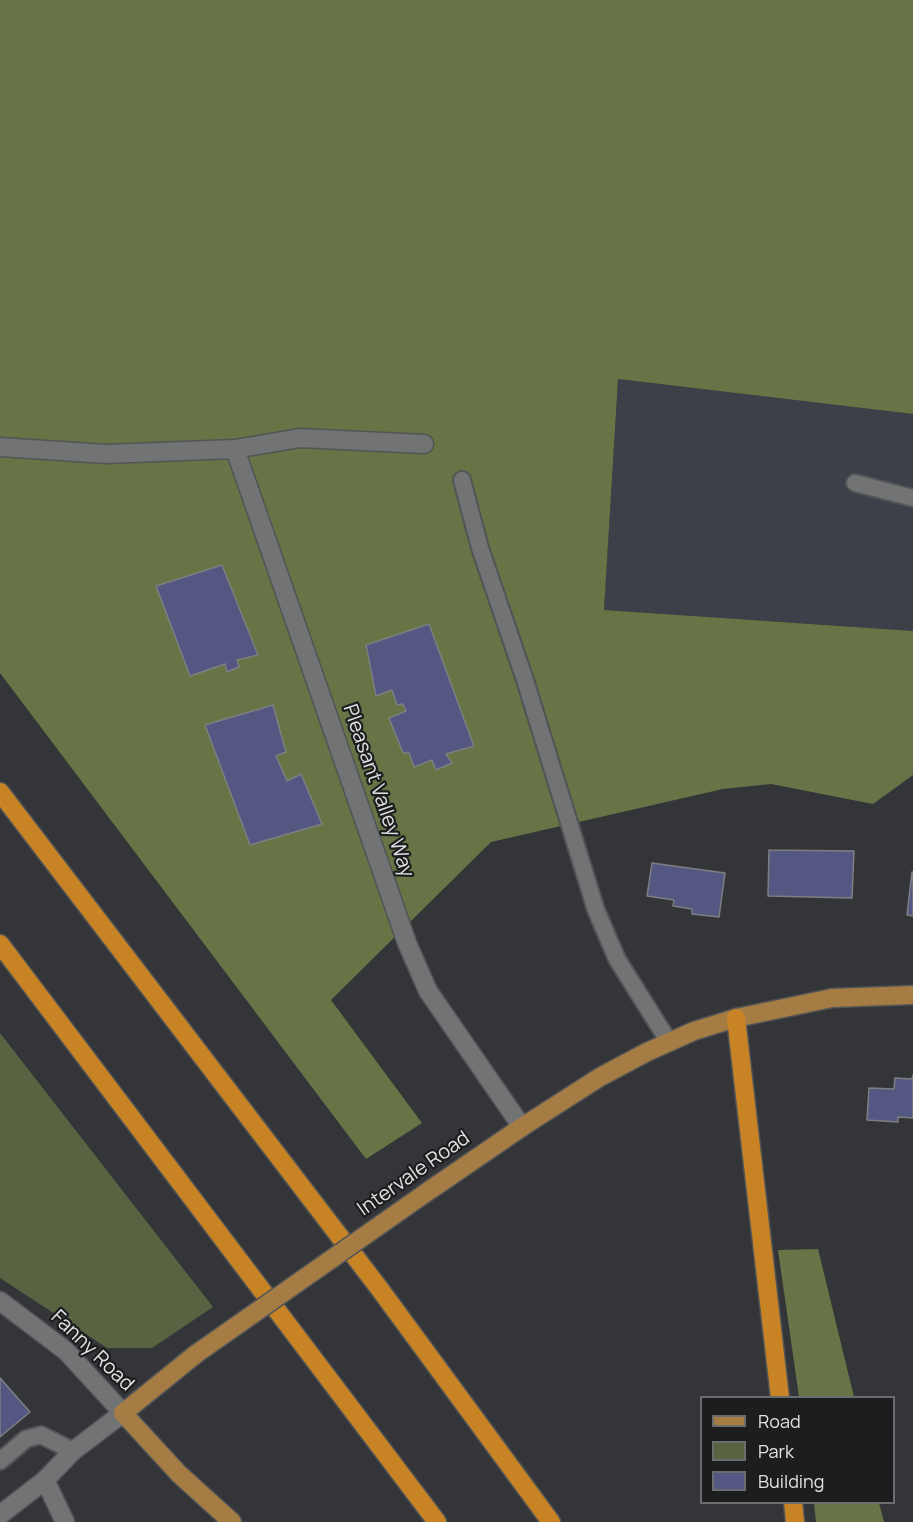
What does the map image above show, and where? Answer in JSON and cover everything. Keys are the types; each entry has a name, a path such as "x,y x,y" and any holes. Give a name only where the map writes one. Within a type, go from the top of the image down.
{"highway":[{"path":"0,792 379,1288 551,1522"},
{"path":"0,944 437,1522"},
{"path":"736,1018 780,1396"},
{"path":"793,1504 795,1522"}],"main road":[{"name":"Intervale Road","path":"123,1413 196,1353 522,1126 600,1077 669,1042 736,1018 832,998 913,995"},
{"path":"123,1413 179,1474 232,1522"}],"street":[{"path":"0,447 106,454 236,449 300,438 424,444"},
{"name":"Pleasant Valley Way","path":"236,449 407,944 428,991 522,1126"},
{"name":"Fanny Road","path":"0,1301 66,1352 123,1413"},
{"name":"Intervale Road","path":"0,1515 45,1480 74,1451 123,1413"},
{"path":"45,1480 65,1522"}],"lane":[{"path":"462,480 480,548 525,680 596,910 617,959 669,1042"},
{"path":"855,483 913,498"},
{"path":"0,1461 26,1440 41,1436 74,1451"}],"shaded area":[{"path":"618,379 913,414 913,631 604,610"}],"green space":[{"path":"0,0 913,0 913,414 618,379 604,610 913,631 913,775 873,804 771,784 723,789 491,842 331,1000 422,1123 366,1159 0,673"},
{"path":"0,1033 213,1307 152,1348 107,1348 0,1278"},
{"path":"818,1249 854,1396 799,1396 778,1250"},
{"path":"814,1504 879,1504 884,1522 816,1522"}],"building":[{"path":"222,565 258,655 237,660 239,667 227,672 225,664 190,676 156,586"},
{"path":"429,624 474,746 446,754 452,763 436,770 432,760 414,767 409,753 403,753 389,718 406,711 403,704 397,705 392,690 376,696 366,645"},
{"path":"273,705 286,752 276,756 287,781 301,774 322,824 250,845 205,725"},
{"path":"769,850 854,851 852,898 768,896"},
{"path":"652,863 725,873 719,917 692,914 692,909 673,906 674,900 647,896"},
{"path":"913,872 913,916 907,915"},
{"path":"913,1075 913,1118 898,1117 898,1122 867,1120 869,1088 894,1089 895,1078 912,1079"},
{"path":"0,1378 30,1412 0,1437"}]}
